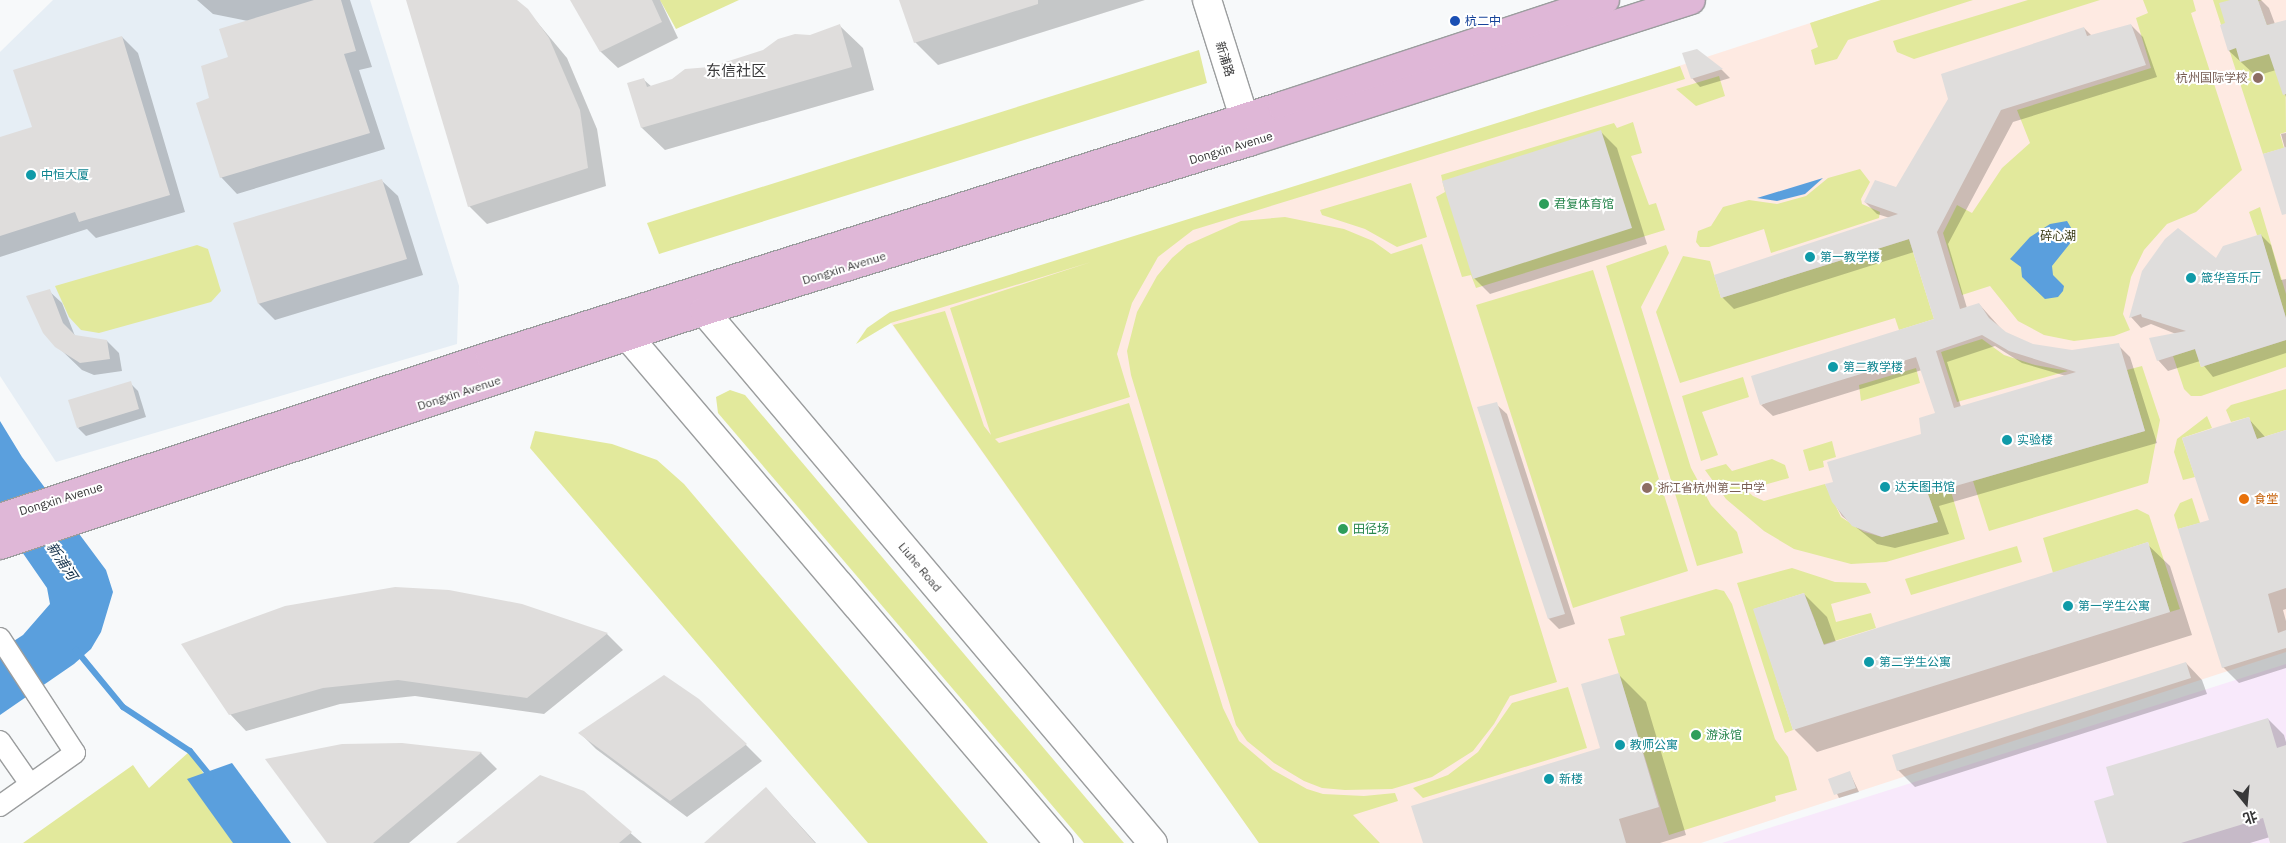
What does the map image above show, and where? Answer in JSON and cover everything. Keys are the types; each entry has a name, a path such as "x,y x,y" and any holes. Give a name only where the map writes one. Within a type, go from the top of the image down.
{"main road":[{"name":"新浦路","path":"1207,0 1244,117"},
{"name":"Dongxin Avenue","path":"1,545 86,518 620,328 1244,117 1605,0"},
{"name":"Dongxin Avenue","path":"694,303 1250,142 1690,0"},
{"name":"Liuhe Road","path":"694,303 1153,843"},
{"name":"Dongxin Avenue","path":"0,518 62,500 490,356 620,328"},
{"path":"620,328 1059,843"}],"street":[{"path":"0,806 75,753 2,641"},
{"path":"0,741 30,784"}],"shaded area":[{"path":"53,0 370,0 459,286 457,344 56,462 0,376 0,52"},
{"name":"浙江省杭州第二中学","path":"1881,0 2286,0 2286,652 1701,843 1259,843 891,323"},
{"path":"2286,664 2286,843 1722,843"}],"green space":[{"path":"660,0 739,0 676,29"},
{"path":"1881,0 1973,0 1848,40 1837,59 1815,65 1811,50 1818,47 1810,23"},
{"path":"2028,0 2100,0 1914,59 1897,52 1893,41"},
{"name":"碎心湖","path":"2143,0 2193,0 2196,11 2191,13 2242,170 2196,212 2167,224 2144,250 2131,277 2123,314 2130,330 2114,336 2074,341 2044,335 2018,321 1990,286 1962,295 1943,233 1957,205 1972,213 2002,168 2030,143 2017,110 2151,68 2136,18 2148,13"},
{"name":"杭州国际学校","path":"2213,0 2262,0 2258,1 2267,25 2285,21 2286,132 2280,134 2284,148 2263,154"},
{"path":"1199,50 1207,83 659,254 647,223"},
{"path":"1680,66 1685,79 1193,230 1158,257 1132,303 1117,354 1130,397 995,439 999,443 1129,403 1223,708 1239,741 1273,770 1307,789 1323,794 1364,796 1395,793 1398,801 1353,815 1380,843 1259,843 893,325 945,311 984,426 991,435 950,308 1091,262 891,323 856,344 867,328 890,312"},
{"path":"1719,76 1725,96 1696,106 1676,89"},
{"name":"君复体育馆","path":"1633,122 1642,153 1631,156 1649,205 1656,203 1665,230 1476,288 1471,275 1462,277 1436,197 1445,192 1441,175 1614,123 1617,128"},
{"path":"1860,169 1870,182 1861,199 1862,204 1880,212 1879,218 1771,253 1764,229 1709,247 1700,247 1696,242 1698,231 1711,226 1723,207 1749,200 1777,204 1806,196 1828,178"},
{"path":"1411,183 1427,237 1397,247 1365,229 1322,215 1320,210"},
{"path":"2260,207 2286,294 2286,318 2261,235 2257,235 2249,212"},
{"name":"田径场","path":"1285,217 1344,229 1373,241 1391,254 1422,244 1557,682 1510,696 1494,724 1473,751 1432,777 1392,789 1345,790 1322,788 1304,781 1274,763 1247,741 1236,725 1131,375 1127,351 1137,312 1157,276 1172,258 1187,245 1241,221"},
{"path":"1909,239 1934,319 1899,330 1895,318 1680,383 1656,312 1683,256 1710,261 1721,298"},
{"path":"197,245 208,249 221,291 211,302 99,333 81,330 69,317 55,286"},
{"path":"1666,245 1669,253 1641,307 1691,468 1711,505 1737,532 1743,553 1697,566 1606,266"},
{"path":"1593,270 1688,571 1573,608 1476,305"},
{"path":"1982,339 2004,355 2035,365 2068,371 1957,402 1941,352"},
{"path":"2286,340 2286,367 2201,396 2191,396 2184,389 2173,356 2195,349 2201,367"},
{"path":"2142,366 2160,420 2148,483 1989,531 1973,481 2145,431 2127,370"},
{"path":"1916,368 1920,383 1861,401 1859,385"},
{"path":"1743,377 1749,397 1702,412 1718,455 1701,461 1682,396"},
{"path":"2286,389 2286,430 2257,439 2249,417 2231,422 2226,410 2231,405"},
{"path":"730,390 745,395 1124,843 1084,843 718,413 716,397"},
{"path":"2207,416 2212,428 2182,438 2195,477 2183,480 2174,452 2177,439"},
{"path":"535,431 612,444 657,460 684,484 988,843 868,843 530,448"},
{"path":"1832,441 1836,457 1823,461 1824,467 1809,471 1803,450"},
{"path":"1772,459 1785,465 1789,478 1746,490 1764,501 1825,484 1841,517 1864,532 1882,537 1938,522 1928,494 1950,488 1965,539 1886,562 1851,564 1794,549 1764,531 1726,499 1705,470 1726,464 1732,471"},
{"path":"2192,498 2200,523 2178,529 2174,515 2180,503"},
{"path":"2137,509 2149,515 2180,609 2170,612 2148,542 2053,573 2043,538"},
{"path":"2017,546 2022,562 1911,595 1905,579"},
{"path":"1792,568 1835,582 1866,583 1871,593 1831,604 1836,622 1871,613 1876,628 1812,648 1816,623 1804,593 1754,609 1793,730 1785,733 1737,583"},
{"name":"游泳馆","path":"1716,589 1724,591 1732,604 1775,739 1788,757 1797,790 1775,796 1776,801 1669,835 1608,639 1625,635 1620,617"},
{"path":"1568,687 1587,748 1423,798 1413,788 1448,775 1478,752 1512,703"},
{"path":"190,751 245,843 23,843 133,765 149,788"}],"water":[{"path":"1823,178 1805,194 1777,201 1757,198"},
{"path":"2067,221 2073,231 2072,241 2052,266 2053,275 2064,286 2063,291 2058,297 2045,299 2022,277 2021,267 2010,259 2030,237 2050,224"},
{"name":"新浦河","path":"0,421 22,457 106,570 113,592 101,632 91,649 74,664 0,715 0,650 23,635 50,604 47,588 0,520"},
{"path":"232,763 291,843 233,843 187,779"}],"building":[{"path":"314,0 341,0 356,51 344,54 370,133 220,178 196,103 209,98 201,66 228,57 219,29"},
{"path":"406,0 517,0 528,9 549,38 580,110 588,168 468,207"},
{"path":"570,0 652,0 662,22 600,52"},
{"path":"899,0 1038,0 1038,4 914,43"},
{"path":"2230,0 2258,0 2267,25 2286,20 2286,94 2283,95 2269,54 2240,62 2236,48 2228,51 2220,25 2225,23 2219,3"},
{"path":"840,24 852,67 641,128 627,83 644,78 647,87 672,79 685,69 710,67 763,50 778,39 795,34 810,35"},
{"path":"2131,24 2146,65 2001,110 1937,232 1960,309 1979,303 1989,318 2006,332 2033,344 2072,350 2119,343 2145,431 1928,494 1938,522 1882,537 1852,526 1832,502 1825,484 1833,482 1827,462 1921,434 1919,418 1935,413 1916,357 1760,405 1751,376 1934,319 1909,239 1721,298 1714,275 1898,214 1864,202 1875,180 1896,187 1948,99 1941,74 2084,27 2087,36","holes":["1982,335 2009,351 2076,372 1954,408 1936,351"]},
{"path":"122,36 170,195 79,222 75,212 0,236 0,137 32,127 13,70"},
{"path":"1697,49 1723,69 1691,79 1682,53"},
{"name":"君复体育馆","path":"1601,130 1632,228 1473,279 1442,181"},
{"path":"2286,147 2286,214 2282,215 2263,154"},
{"path":"382,179 407,259 258,304 233,223"},
{"path":"2178,228 2216,258 2223,246 2261,234 2286,318 2286,340 2201,367 2195,349 2157,361 2149,338 2186,331 2142,317 2141,314 2129,318 2142,271 2165,239"},
{"path":"50,289 63,323 75,335 107,340 110,359 80,363 55,347 43,333 26,296"},
{"path":"131,381 139,409 77,428 68,400"},
{"path":"1497,402 1565,614 1548,619 1477,407"},
{"name":"食堂","path":"2249,417 2257,439 2286,430 2286,588 2268,594 2278,633 2286,630 2286,648 2222,668 2178,529 2209,520 2182,438"},
{"path":"2148,542 2170,612 1793,730 1753,609 1804,593 1824,645"},
{"path":"395,587 449,590 522,604 608,633 527,698 398,680 323,688 229,715 181,644 285,606"},
{"path":"2186,662 2191,678 1897,771 1892,755"},
{"name":"新楼","path":"1619,673 1659,807 1619,819 1626,843 1423,843 1411,806 1600,748 1581,684"},
{"path":"664,675 699,699 747,744 670,801 578,733"},
{"path":"2268,718 2277,748 2286,745 2286,843 2270,843 2263,818 2181,843 2107,843 2094,801 2114,795 2106,767"},
{"path":"402,743 482,752 373,843 327,843 265,759 342,744"},
{"path":"1850,771 1856,788 1834,795 1828,779"},
{"path":"540,775 584,791 632,832 619,843 456,843"},
{"path":"766,787 815,843 704,843"}],"waterway":[{"path":"76,650 123,707 190,751 211,777"}],"place":[{"name":"杭二中","path":"1455,21"},
{"name":"杭州国际学校","path":"2258,78"},
{"name":"中恒大厦","path":"31,175"},
{"name":"君复体育馆","path":"1544,204"},
{"name":"第一教学楼","path":"1810,257"},
{"name":"箴华音乐厅","path":"2191,278"},
{"name":"第二教学楼","path":"1833,367"},
{"name":"实验楼","path":"2007,440"},
{"name":"达夫图书馆","path":"1885,487"},
{"name":"浙江省杭州第二中学","path":"1647,488"},
{"name":"食堂","path":"2244,499"},
{"name":"田径场","path":"1343,529"},
{"name":"第一学生公寓","path":"2068,606"},
{"name":"第二学生公寓","path":"1869,662"},
{"name":"游泳馆","path":"1696,735"},
{"name":"教师公寓","path":"1620,745"},
{"name":"新楼","path":"1549,779"}],"district":[{"name":"东信社区","path":"736,71"}]}
